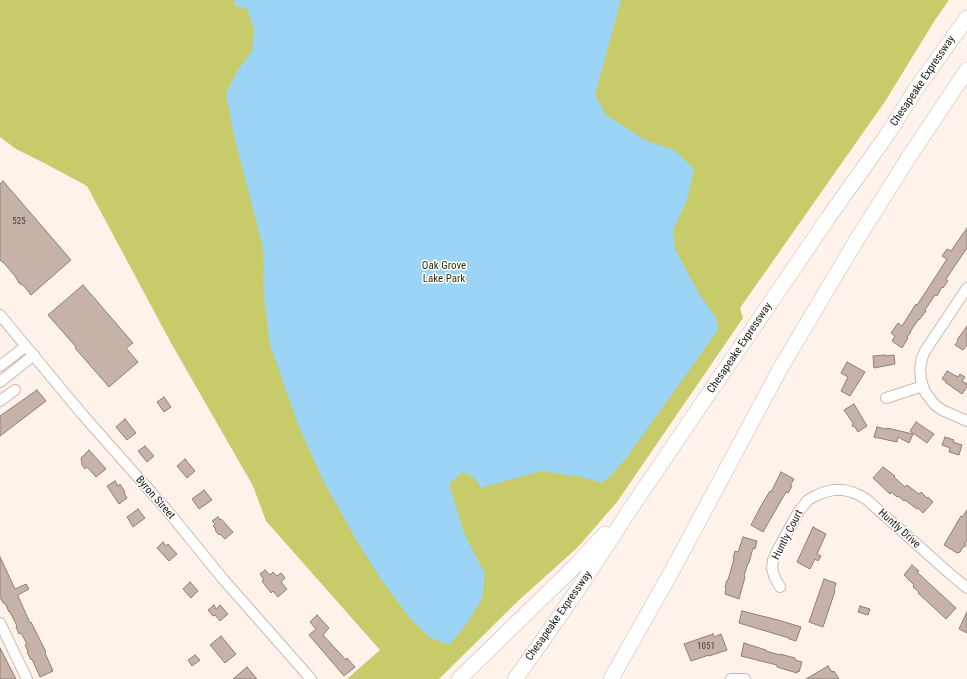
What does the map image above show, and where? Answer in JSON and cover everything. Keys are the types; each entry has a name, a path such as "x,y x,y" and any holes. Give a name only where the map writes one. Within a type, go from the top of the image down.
{"highway":[{"name":"Chesapeake Expressway","path":"515,679 578,589 628,511 885,138 916,89 967,18"},
{"path":"611,679 780,369 856,241 909,157 967,70"},
{"path":"459,679 575,566 628,511"},
{"path":"616,679 632,642"}],"street":[{"path":"967,288 925,351 920,369 921,380 925,392 935,405 942,410 967,421"},
{"name":"Byron Street","path":"0,315 82,414 166,509 224,579 311,679"},
{"path":"0,366 26,346"},
{"path":"0,382 34,355"},
{"path":"886,398 923,386"},
{"path":"0,401 15,390"},
{"name":"Huntly Drive","path":"822,493 834,490 843,490 859,495 874,506 967,588"},
{"name":"Huntly Court","path":"780,587 774,576 772,568 776,553 799,511 808,500 822,493"},
{"path":"1,627 27,679"},
{"path":"731,679 745,679"}],"green space":[{"name":"Oak Grove Lake Park","path":"0,0 949,0 886,100 740,308 743,318 617,502 578,547 518,601 439,679 347,679 380,650 266,521 253,486 171,343 87,186 16,149 0,137"}],"water":[{"path":"235,0 621,0 595,95 606,115 647,141 674,150 694,169 687,200 673,230 675,249 698,292 716,318 718,330 627,457 612,475 602,483 582,477 541,471 481,488 474,478 463,472 449,484 464,533 485,574 482,599 468,622 449,645 429,637 409,617 380,578 355,538 324,482 299,427 270,345 264,297 263,248 233,132 226,93 237,71 252,51 254,29 247,9 234,5"}],"building":[{"path":"3,181 71,260 31,295 0,260 0,184"},
{"path":"967,228 967,248 946,279 948,281 943,288 942,287 937,296 935,295 925,310 926,311 910,332 902,348 892,341 895,336 891,333 898,323 902,326 947,259 942,256 947,249 951,251"},
{"path":"83,285 133,343 126,348 138,362 109,387 48,315"},
{"path":"967,326 967,345 963,350 955,345"},
{"path":"894,355 895,364 874,368 873,356"},
{"path":"847,362 865,372 850,396 841,391 848,377 841,373"},
{"path":"947,371 958,377 960,374 965,377 962,381 967,384 967,387 962,394 942,379"},
{"path":"37,390 46,401 0,436 0,416"},
{"path":"164,397 171,407 164,412 157,402"},
{"path":"854,404 867,426 858,432 855,427 852,426 853,423 844,410"},
{"path":"125,419 136,433 127,440 116,427"},
{"path":"916,422 934,434 927,443 910,431"},
{"path":"877,427 913,434 909,443 898,437 897,442 874,437"},
{"path":"945,437 962,445 959,455 949,452 950,448 942,445"},
{"path":"145,446 154,456 147,462 138,451"},
{"path":"89,450 106,469 96,477 87,467 85,469 82,465 81,458"},
{"path":"185,459 195,471 187,478 177,466"},
{"path":"883,467 895,476 894,477 905,487 907,485 919,494 921,492 933,502 923,513 905,500 904,501 898,496 897,497 891,492 890,494 873,478"},
{"path":"781,472 794,479 790,486 792,486 788,493 786,492 763,532 751,525"},
{"path":"115,481 118,486 120,484 127,498 119,504 107,486"},
{"path":"204,490 212,500 199,509 192,499"},
{"path":"138,509 145,518 133,527 127,517"},
{"path":"967,510 966,546 957,553 944,545 961,516 962,517"},
{"path":"218,517 233,532 225,539 220,534 219,535 213,526 215,524 212,521"},
{"path":"813,527 826,534 817,554 821,556 818,561 815,559 810,569 797,562"},
{"path":"743,537 757,541 748,563 739,599 725,594 725,587 735,551 738,552"},
{"path":"163,542 166,546 168,544 177,554 169,561 157,548"},
{"path":"0,557 15,589 26,584 29,589 18,596 30,623 31,622 46,652 45,653 53,671 40,677 32,659 31,660 27,652 28,651 25,645 27,644 21,633 19,634 10,612 0,597"},
{"path":"912,565 919,571 917,572 956,608 946,619 918,593 919,592 913,587 914,585 904,575"},
{"path":"265,570 270,575 273,572 277,576 281,573 285,578 281,582 287,589 278,597 273,591 271,593 262,581 264,580 260,574"},
{"path":"824,579 836,583 835,591 823,627 809,622"},
{"path":"190,582 198,591 191,598 183,589"},
{"path":"214,605 216,609 220,605 228,614 220,621 208,610"},
{"path":"860,606 870,609 868,615 858,612"},
{"path":"742,611 801,627 796,641 739,623"},
{"path":"967,612 967,633 959,629"},
{"path":"317,615 329,628 323,635 346,660 347,658 355,667 344,676 309,635 316,629 310,622"},
{"path":"713,634 714,637 721,634 727,650 691,661 684,644"},
{"path":"221,636 236,654 225,663 210,645"},
{"path":"744,643 766,651 795,658 795,660 802,662 799,672 798,671 797,673 777,667 777,665 741,656"},
{"path":"0,648 16,679 0,679"},
{"path":"195,655 200,660 192,666 188,660"},
{"path":"828,666 832,672 834,671 839,679 806,679"},
{"path":"247,667 257,679 233,679"}]}
